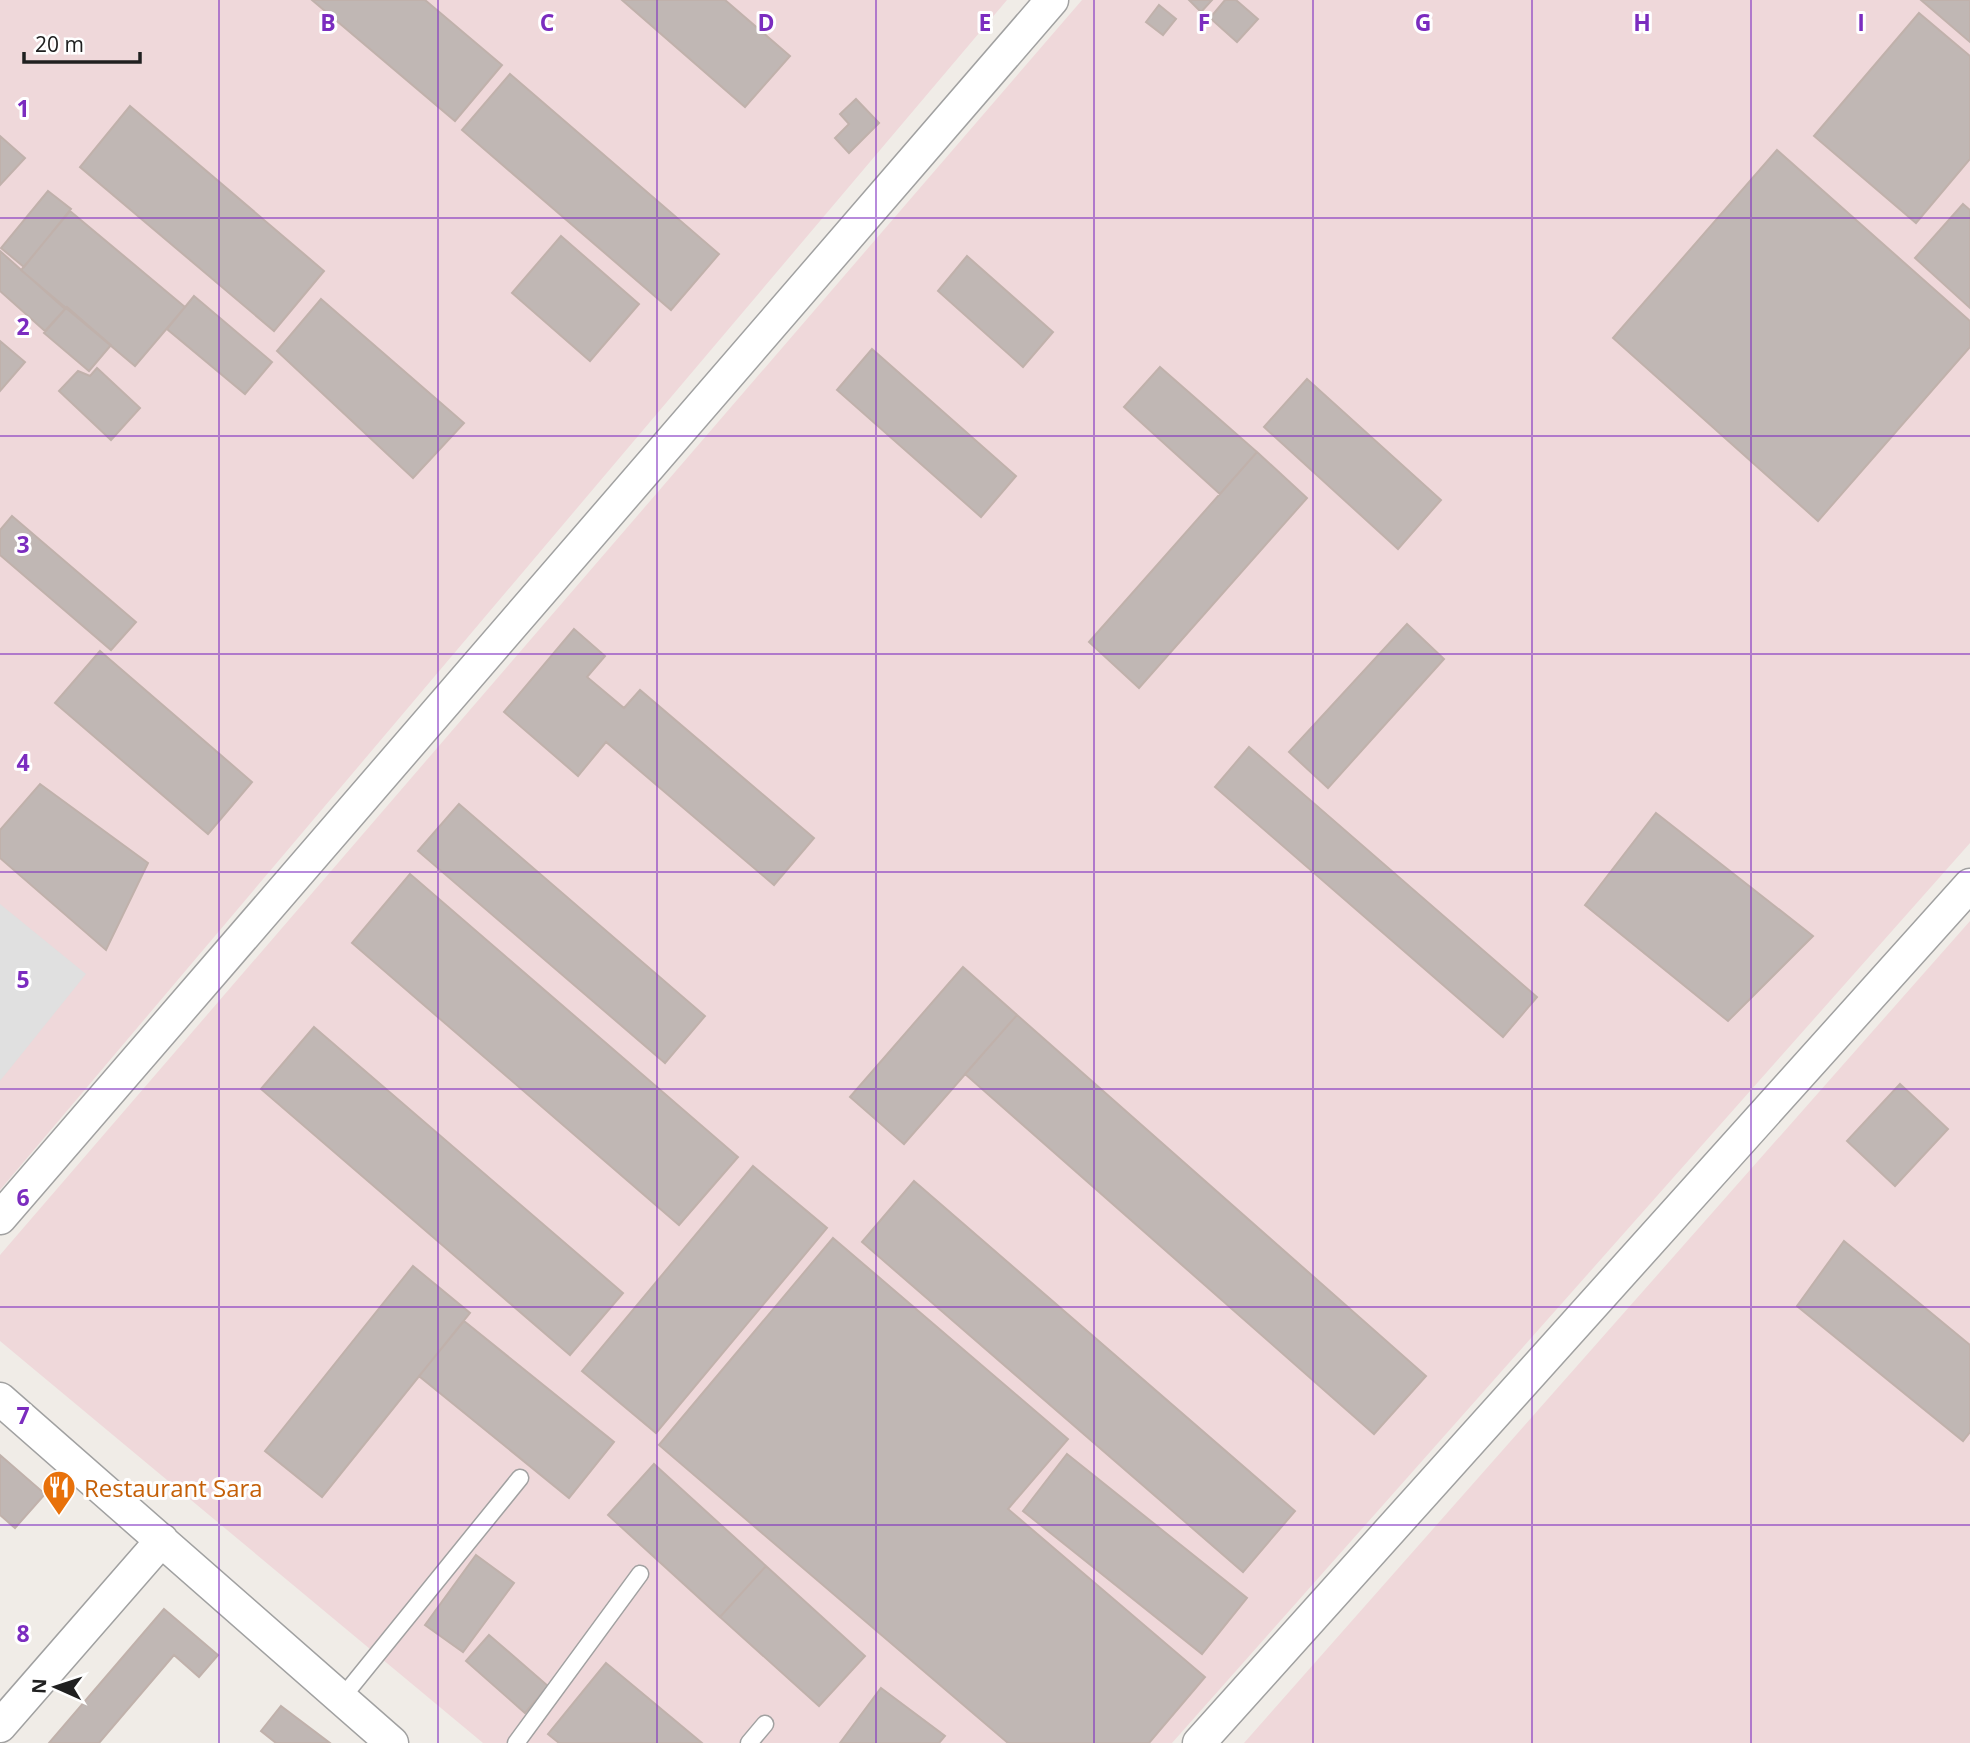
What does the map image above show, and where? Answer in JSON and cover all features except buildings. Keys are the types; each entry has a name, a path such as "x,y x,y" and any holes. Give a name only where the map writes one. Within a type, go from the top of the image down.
{"street":[{"path":"0,1218 1052,0"},
{"path":"1199,1743 1970,885"},
{"path":"0,1399 341,1699 378,1739"},
{"path":"0,1726 162,1540"}],"lane":[{"path":"341,1699 520,1478"},
{"path":"516,1743 640,1574"},
{"path":"749,1743 765,1724"}],"shaded area":[{"path":"0,0 1007,0 0,1190"},
{"path":"1082,0 1970,0 1970,843 1172,1743 483,1743 0,1341 0,1255"},
{"path":"0,904 86,974 0,1081"},
{"path":"1970,921 1970,1743 1244,1743"}],"place":[{"name":"Restaurant Sara","path":"59,1517"}]}
